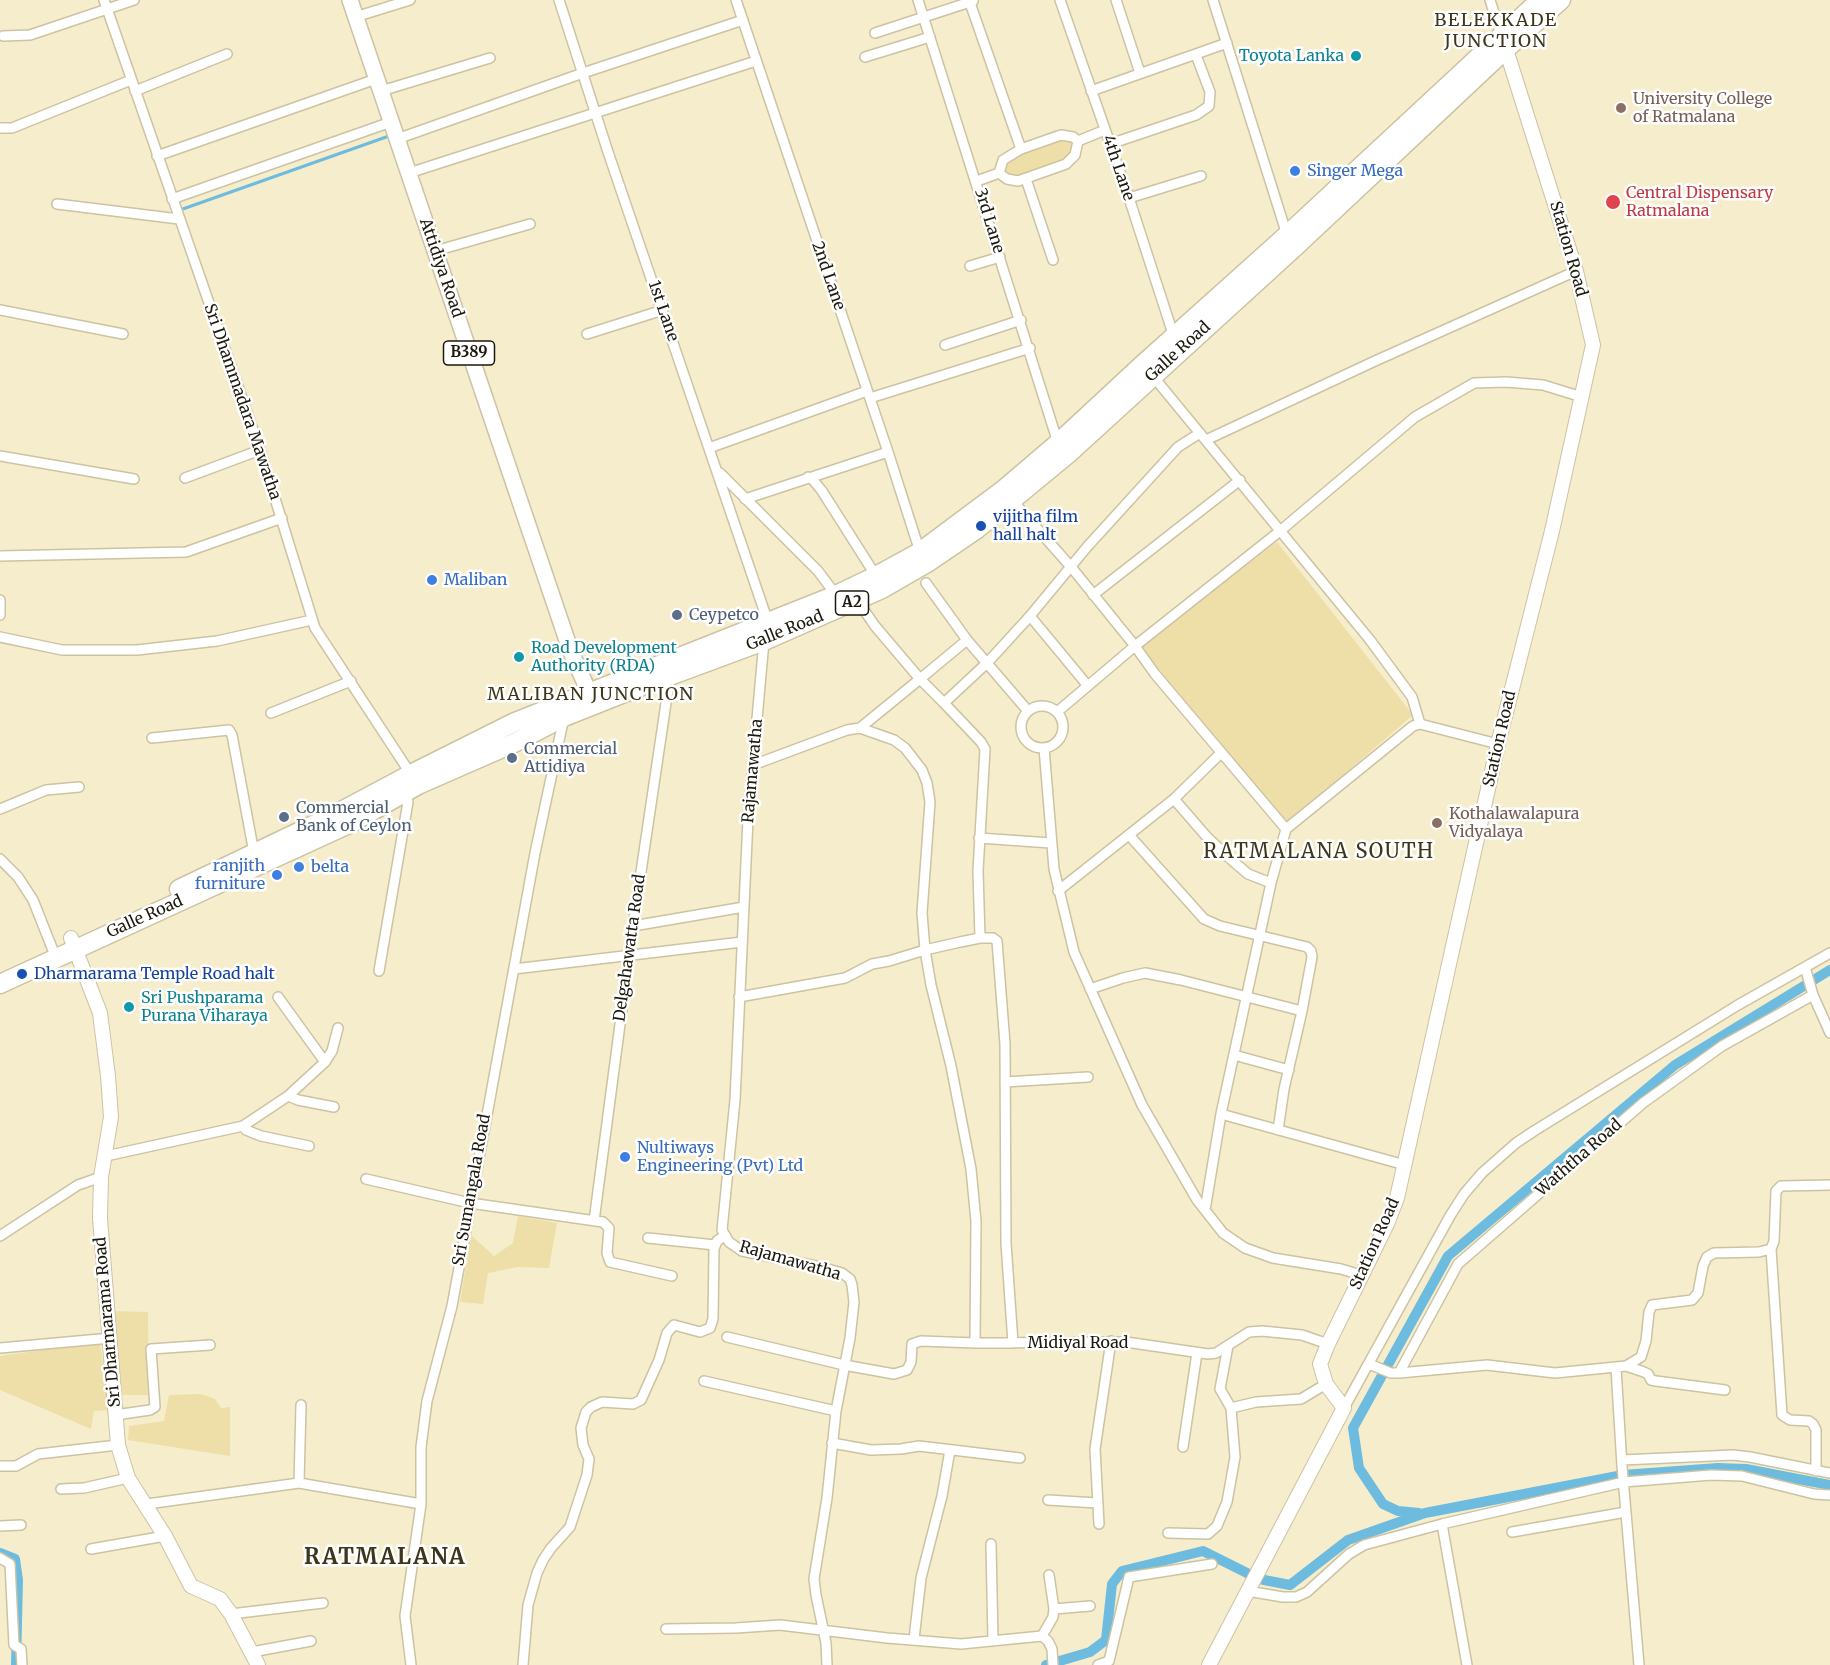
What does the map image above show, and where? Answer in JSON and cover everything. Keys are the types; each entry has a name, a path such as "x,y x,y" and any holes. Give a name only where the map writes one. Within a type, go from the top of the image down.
{"highway":[{"name":"Galle Road","path":"0,984 54,953 254,853 410,783 514,743 564,717 592,698 876,576 920,552 1008,496 1068,454 1296,246 1504,42 1540,0"},
{"name":"Galle Road","path":"73,944 351,822 410,783 515,722 670,676 764,641 920,575 977,529 1058,444 1174,337 1504,42 1561,0"},
{"name":"Galle Road","path":"0,971 54,953"}],"main road":[{"name":"Attidiya Road","path":"350,0 571,652 592,698"}],"street":[{"path":"3,36 30,35 106,5 134,0"},
{"path":"355,17 410,0"},
{"name":"1st Lane","path":"559,0 768,622"},
{"name":"2nd Lane","path":"736,0 920,552"},
{"name":"3rd Lane","path":"918,0 1030,348 1058,444"},
{"name":"4th Lane","path":"1060,0 1129,198 1174,337"},
{"path":"1116,0 1140,73"},
{"path":"1213,0 1287,236"},
{"path":"1490,0 1504,42"},
{"path":"875,33 971,1 1021,149"},
{"name":"Sri Dhammadara Mawatha","path":"106,5 260,450 315,628 351,681 410,783"},
{"path":"397,139 742,20"},
{"path":"865,57 930,37"},
{"name":"Station Road","path":"1326,1384 1320,1364 1387,1224 1397,1198 1498,744 1552,531 1593,345 1576,271 1504,42"},
{"path":"1091,91 1227,43"},
{"path":"135,91 227,54"},
{"path":"1110,144 1196,115 1209,106 1210,92 1196,55"},
{"path":"157,156 378,85 490,58"},
{"path":"409,173 756,61"},
{"path":"0,128 12,128 131,80"},
{"path":"172,199 391,122"},
{"path":"1078,141 1105,130"},
{"path":"999,173 1003,160 1021,149 1061,135 1073,137 1078,141"},
{"path":"999,173 1012,181 1026,179 1071,160 1078,148 1078,141"},
{"path":"977,181 999,173"},
{"path":"1129,198 1201,176"},
{"path":"1026,179 1053,260"},
{"path":"57,204 179,219"},
{"path":"435,251 530,224"},
{"path":"970,266 1000,257"},
{"path":"944,703 988,662 1072,568 1087,547 1178,447 1576,271"},
{"path":"0,310 123,334"},
{"path":"587,334 663,310"},
{"path":"945,345 1021,320"},
{"path":"709,448 869,394 1030,348"},
{"path":"1152,375 1240,480 1400,679 1412,697 1420,724"},
{"path":"1057,712 1135,646 1280,531 1415,417 1474,383 1506,382 1543,385 1582,397"},
{"path":"185,478 260,450"},
{"path":"745,499 888,452"},
{"path":"0,456 134,479"},
{"path":"718,471 818,571 836,595"},
{"path":"808,477 822,491 876,576"},
{"path":"1094,595 1240,480"},
{"path":"1008,496 1072,568 1155,674 1286,829"},
{"path":"0,556 186,552 282,518"},
{"path":"920,575 967,640 1028,711"},
{"path":"0,600 0,615"},
{"path":"857,600 875,626 920,679 986,749 979,838 980,938"},
{"path":"1030,616 1088,686"},
{"path":"0,637 62,650 137,650 217,641 312,620"},
{"path":"753,765 840,732 860,728 967,640"},
{"name":"Rajamawatha","path":"764,641 744,907 735,1100 722,1224 724,1236 742,1251 842,1273 850,1279 852,1285 854,1302 836,1412 827,1498 814,1579 828,1662"},
{"name":"Delgahawatta Road","path":"594,1221 633,926 670,676"},
{"path":"271,713 351,681"},
{"path":"1048,706 1057,712 1063,722 1061,736 1051,746 1044,748 1031,745 1023,735 1022,722 1028,711 1048,706"},
{"name":"Sri Sumangala Road","path":"411,1665 405,1616 421,1504 421,1447 427,1401 452,1306 514,969 564,717"},
{"path":"1205,1210 1221,1114 1271,883 1286,829 1413,726 1420,724 1498,744"},
{"path":"860,728 879,734 905,748 922,770 927,783 930,802 922,913 924,950 951,1066 971,1169 976,1221 975,1343"},
{"path":"152,738 229,730 232,735 254,853"},
{"path":"1044,748 1051,843 1058,891 1074,952 1142,1105 1205,1210 1223,1233 1245,1248 1273,1258 1341,1269 1361,1275"},
{"path":"1058,891 1174,800 1221,753"},
{"path":"379,971 410,783"},
{"path":"0,808 46,789 79,786"},
{"path":"1174,800 1206,836 1248,874 1271,883"},
{"path":"1129,835 1204,920 1307,947 1311,951 1312,957 1278,1130"},
{"path":"979,838 1051,843"},
{"path":"0,859 18,877 33,900 54,953"},
{"path":"633,926 744,907"},
{"path":"739,996 845,978 872,964 980,938 993,938 997,941 1005,1044 1006,1243 1013,1343"},
{"path":"514,969 742,942"},
{"name":"Sri Dharmarama Road","path":"73,944 100,1013 111,1117 101,1177 100,1218 118,1445 128,1478 147,1504 191,1586 220,1599 231,1614 258,1665"},
{"path":"1209,1665 1344,1408 1374,1366 1450,1216 1472,1185 1499,1158 1534,1131 1830,953"},
{"path":"1805,968 1810,988 1830,1032"},
{"path":"1090,989 1145,973 1302,1011"},
{"name":"Waththa Road","path":"1395,1373 1458,1264 1643,1103 1722,1046 1810,988"},
{"path":"278,997 326,1062"},
{"path":"106,1156 243,1126 288,1096 326,1062 339,1028"},
{"path":"1234,1055 1288,1070"},
{"path":"1005,1082 1088,1077"},
{"path":"288,1096 298,1101 334,1107"},
{"path":"1221,1114 1405,1165"},
{"path":"243,1126 246,1130 261,1136 309,1146"},
{"path":"0,1236 78,1185 101,1177"},
{"path":"366,1179 470,1203 606,1223 609,1228 607,1253 610,1262 672,1276"},
{"path":"1816,1471 1813,1424 1809,1421 1790,1420 1782,1415 1771,1249 1774,1241 1776,1191 1780,1185 1830,1185"},
{"path":"524,1663 528,1605 537,1573 551,1548 561,1540 570,1527 587,1475 589,1459 583,1445 581,1428 586,1412 602,1402 633,1404 640,1401 659,1360 666,1333 674,1325 700,1332 710,1328 713,1320 713,1255 715,1245 724,1236"},
{"path":"648,1238 715,1245"},
{"path":"1621,1367 1641,1357 1652,1305 1692,1300 1698,1293 1707,1257 1714,1253 1759,1252 1771,1249"},
{"name":"Midiyal Road","path":"844,1365 901,1374 907,1370 911,1362 912,1344 921,1341 975,1343 1111,1341 1208,1354 1216,1353 1242,1335 1262,1331 1302,1335 1328,1344"},
{"path":"727,1337 844,1365"},
{"path":"0,1348 111,1338"},
{"path":"1099,1524 1095,1449 1111,1341"},
{"path":"116,1414 150,1410 155,1407 152,1349 210,1345"},
{"path":"1168,1533 1208,1534 1217,1526 1227,1502 1234,1457 1231,1408 1220,1389 1228,1346"},
{"path":"1183,1447 1197,1353"},
{"path":"1374,1366 1395,1373 1487,1365 1555,1373 1621,1367 1648,1374 1650,1380 1725,1390"},
{"path":"1621,1367 1622,1463 1639,1665"},
{"path":"704,1380 836,1412"},
{"path":"1231,1408 1256,1402 1301,1399 1326,1384 1344,1408"},
{"path":"300,1483 301,1405"},
{"path":"832,1443 871,1450 919,1446 1020,1458"},
{"path":"0,1466 16,1466 38,1454 118,1445"},
{"path":"914,1639 921,1578 942,1496 950,1450"},
{"path":"1622,1463 1733,1455 1830,1473"},
{"path":"1247,1591 1296,1597 1307,1592 1349,1554 1364,1545 1442,1524 1624,1482 1728,1475 1750,1478 1814,1494 1830,1495"},
{"path":"61,1489 84,1488 128,1478"},
{"path":"147,1504 278,1484 300,1483 421,1504"},
{"path":"1048,1500 1097,1503"},
{"path":"1512,1532 1626,1512"},
{"path":"1442,1524 1467,1665"},
{"path":"0,1526 21,1525"},
{"path":"91,1549 165,1536"},
{"path":"991,1544 993,1641"},
{"path":"0,1558 10,1564 18,1647 22,1665"},
{"path":"1098,1665 1109,1661 1129,1577 1212,1564"},
{"path":"1042,1636 1050,1624 1054,1608 1049,1575"},
{"path":"231,1614 323,1603"},
{"path":"1054,1608 1090,1606"},
{"path":"666,1629 780,1625 961,1644 1042,1636 1048,1641 1053,1661"},
{"path":"252,1652 311,1641"}],"shaded area":[{"path":"1062,138 1075,142 1069,159 1012,178 1003,172 1006,162 1012,156"},
{"path":"1277,542 1413,715 1286,824 1140,646"},
{"path":"518,1216 557,1223 549,1268 518,1267 488,1273 483,1304 460,1302 471,1235 494,1256 513,1243"},
{"path":"113,1311 148,1312 149,1395 122,1395"},
{"path":"100,1342 109,1410 94,1411 91,1429 0,1390 0,1356"},
{"path":"201,1394 215,1399 221,1408 230,1407 230,1456 128,1440 129,1426 164,1421 169,1395"}],"waterway":[{"path":"180,210 389,136"},
{"path":"1419,1513 1398,1511 1383,1504 1359,1468 1353,1428 1448,1256 1675,1065 1830,970"},
{"path":"1046,1665 1090,1652 1106,1640 1112,1584 1122,1571 1203,1551 1259,1579 1290,1585 1348,1540 1425,1513 1623,1475 1718,1468 1746,1469 1830,1485"},
{"path":"0,1553 15,1559 18,1580 16,1665"}],"place":[{"name":"Toyota Lanka","path":"1356,56"},
{"name":"University College of Ratmalana","path":"1621,108"},
{"name":"Singer Mega","path":"1295,171"},
{"name":"Central Dispensary Ratmalana","path":"1613,202"},
{"name":"vijitha film hall halt","path":"981,526"},
{"name":"Maliban","path":"432,580"},
{"name":"Ceypetco","path":"677,615"},
{"name":"Road Development Authority (RDA)","path":"519,657"},
{"name":"Commercial Attidiya","path":"512,758"},
{"name":"Commercial Bank of Ceylon","path":"284,817"},
{"name":"Kothalawalapura Vidyalaya","path":"1437,823"},
{"name":"belta","path":"299,867"},
{"name":"ranjith furniture","path":"277,875"},
{"name":"Dharmarama Temple Road halt","path":"22,974"},
{"name":"Sri Pushparama Purana Viharaya","path":"129,1007"},
{"name":"Nultiways Engineering (Pvt) Ltd","path":"625,1157"}],"district":[{"name":"BELEKKADE JUNCTION","path":"1496,31"},
{"name":"MALIBAN JUNCTION","path":"591,695"},
{"name":"RATMALANA SOUTH","path":"1319,852"},
{"name":"RATMALANA","path":"385,1558"}]}
